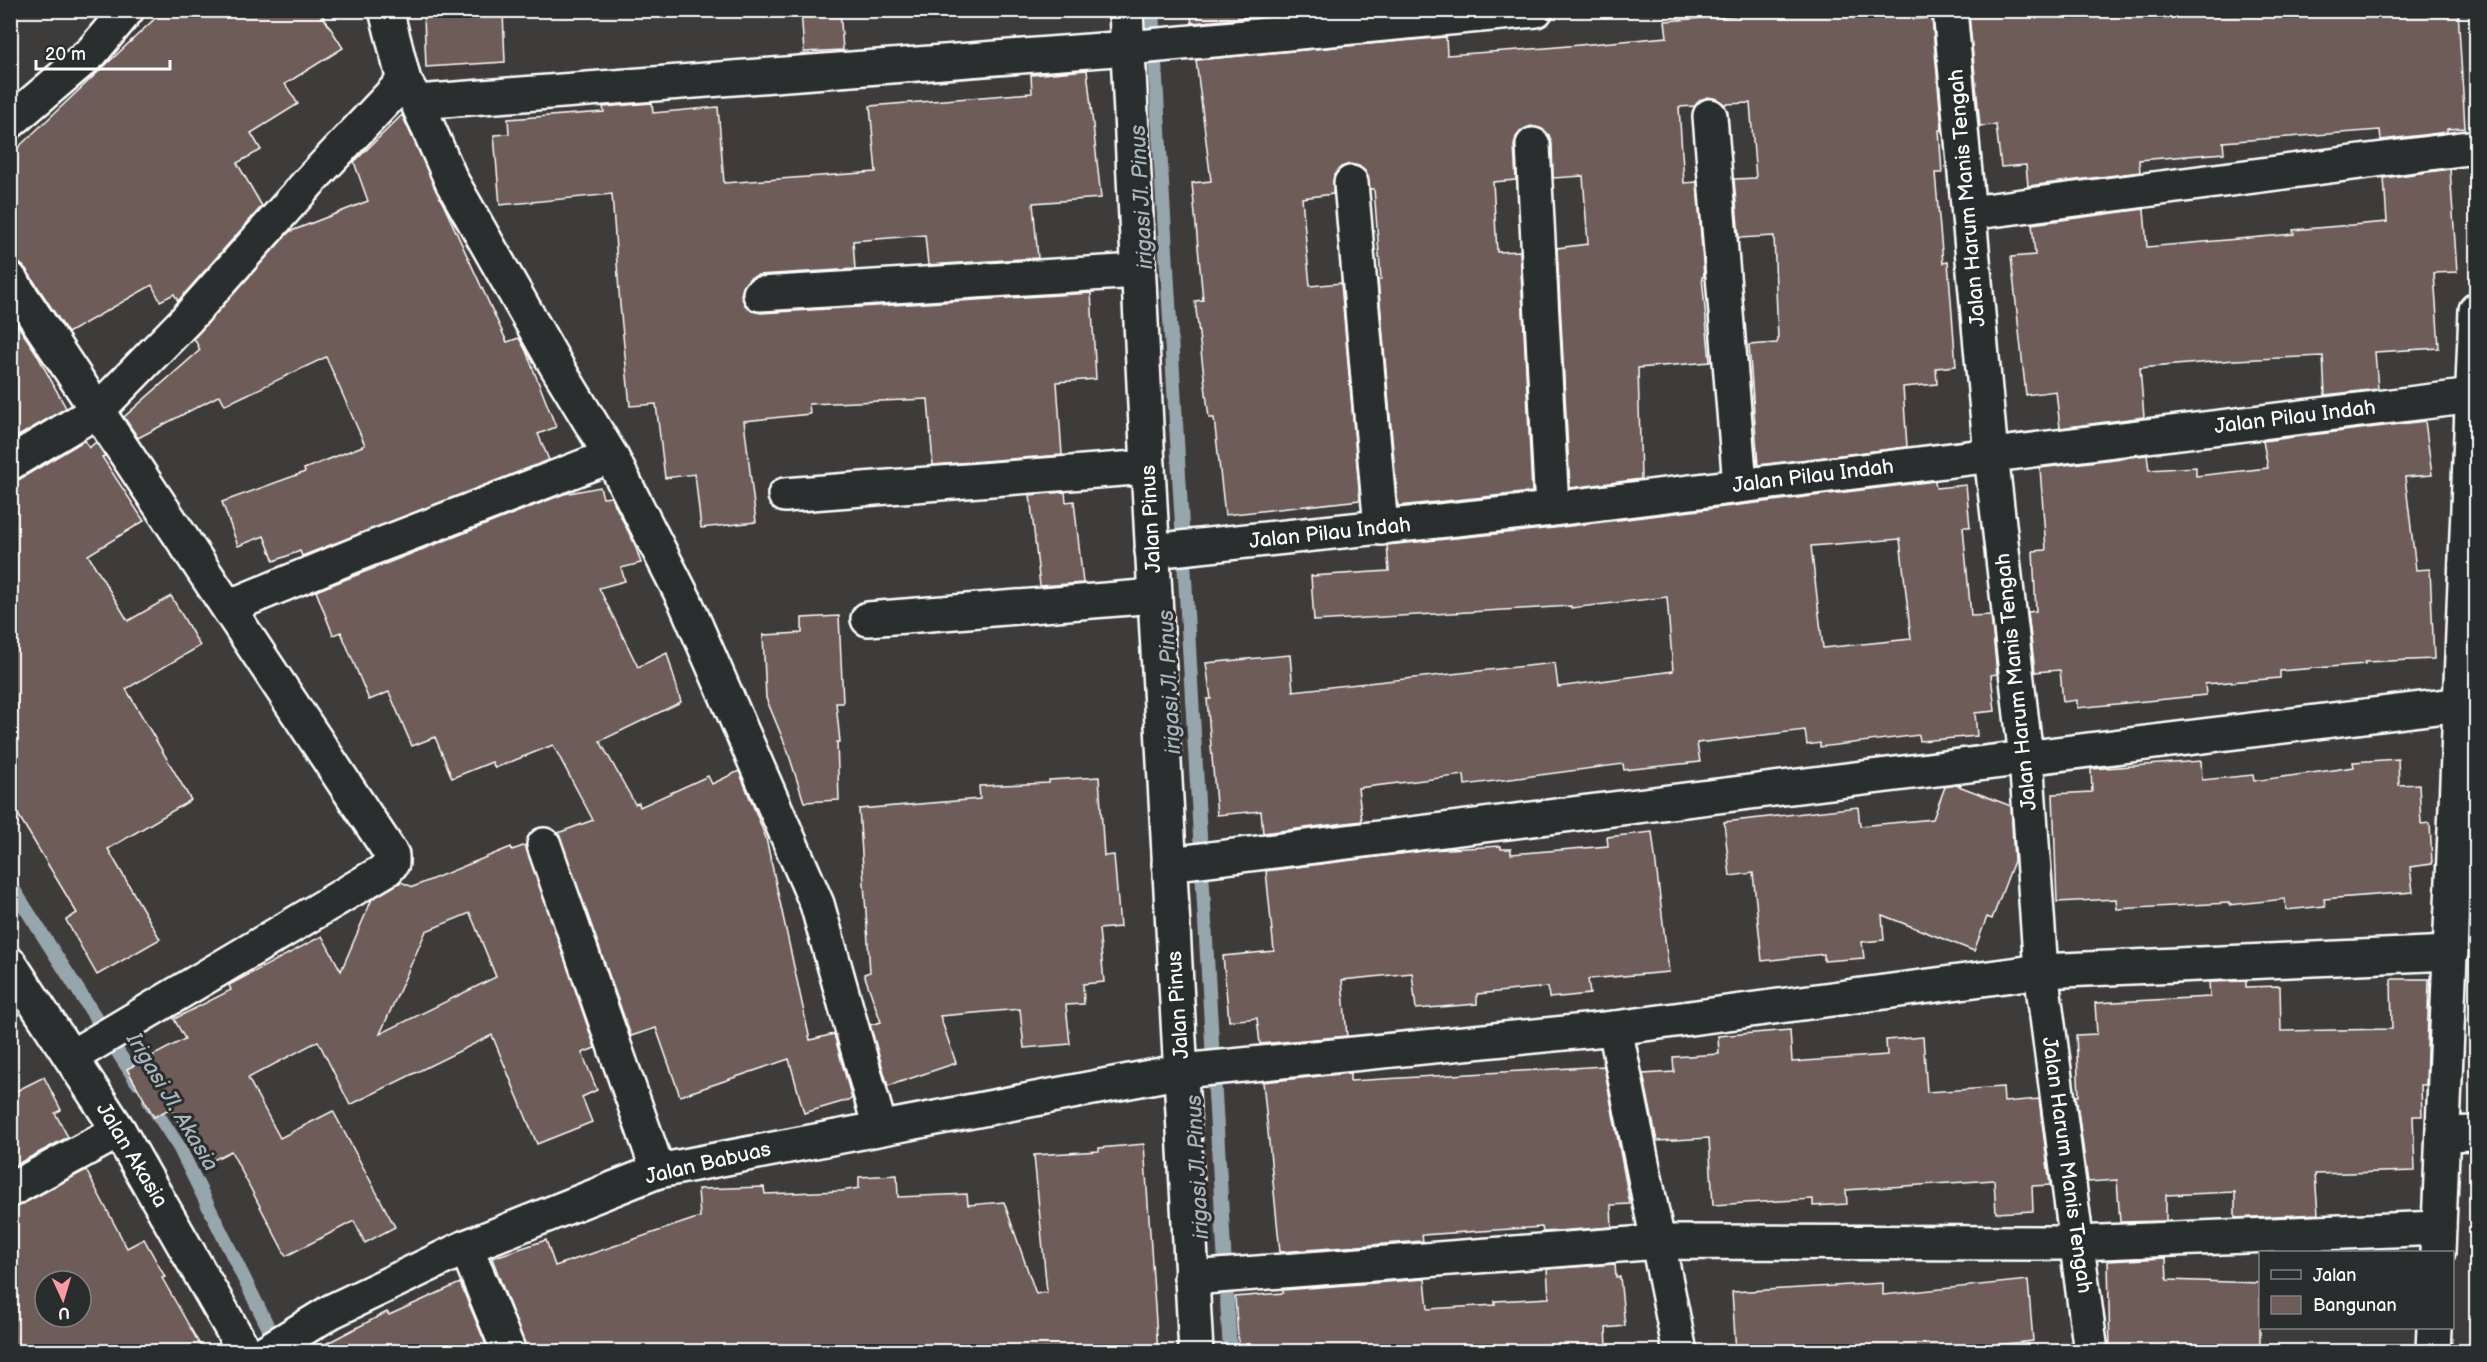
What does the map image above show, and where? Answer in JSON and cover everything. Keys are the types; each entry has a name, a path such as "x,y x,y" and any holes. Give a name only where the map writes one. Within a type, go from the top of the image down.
{"street":[{"path":"10,122 92,52 127,10"},
{"path":"386,10 410,92 452,183 611,456 685,601 817,904 880,1128"},
{"name":"Jalan Pinus","path":"1126,10 1152,551 1196,1352"},
{"path":"10,463 97,411 186,320 308,183 410,92 1128,48 1536,10"},
{"name":"Jalan Harum Manis Tengah","path":"1950,10 1991,454 2026,758 2041,971 2091,1352"},
{"path":"1710,116 1740,485"},
{"path":"1533,144 1552,509"},
{"path":"1969,213 2476,147"},
{"path":"1351,183 1381,528"},
{"path":"760,294 1138,271"},
{"path":"10,279 389,847 392,863 387,869 71,1057"},
{"path":"1191,1278 1658,1242 2077,1243 2438,1240 2451,953 2468,756 2461,704 2476,310"},
{"name":"Jalan Pilau Indah","path":"1152,551 1552,509 2473,396"},
{"path":"228,607 367,550 611,456"},
{"path":"785,495 1148,467"},
{"path":"868,619 1155,596"},
{"path":"1169,864 2461,704"},
{"path":"544,845 658,1171"},
{"name":"Jalan Babuas","path":"265,1352 332,1311 466,1247 658,1171 1182,1071 1615,1028 2041,971 2451,953"},
{"name":"Jalan Akasia","path":"10,964 119,1131 246,1352"},
{"path":"1615,1028 1680,1352"},
{"path":"10,1190 119,1131"},
{"path":"2443,1134 2476,1133"},
{"path":"466,1247 509,1352"},
{"path":"2433,1352 2434,1329"}],"building":[{"path":"164,10 319,10 343,48 285,84 298,104 251,133 261,150 237,163 262,206 178,301 174,294 160,301 152,285 68,333 26,269 19,263 10,261 10,155"},
{"path":"801,10 840,10 843,50 804,52"},
{"path":"1190,10 1328,10 1192,23"},
{"path":"1855,10 1914,10 1914,19 1932,18 1942,130 1939,130 1942,173 1935,173 1943,263 1948,262 1956,366 1936,368 1937,384 1903,387 1907,447 1758,465 1749,345 1777,343 1778,340 1774,236 1739,238 1734,179 1756,178 1750,103 1724,104 1708,97 1700,100 1695,106 1679,107 1684,183 1697,182 1704,277 1702,277 1710,362 1638,368 1641,479 1570,488 1557,248 1588,244 1583,176 1553,178 1552,144 1549,135 1542,129 1531,126 1522,130 1516,137 1514,146 1516,180 1493,182 1497,252 1520,251 1532,492 1398,506 1378,280 1381,279 1374,189 1370,189 1366,172 1359,166 1350,164 1341,167 1334,175 1333,194 1302,198 1310,286 1341,283 1360,500 1225,515 1214,418 1209,418 1195,301 1203,300 1192,183 1211,181 1196,60 1446,37 1447,55 1546,48 1667,37 1665,21"},
{"path":"2000,10 2458,10 2465,128 2381,140 2380,130 2223,142 2224,153 2139,160 2140,172 2028,186 2026,165 2001,167 1996,125 1980,126 1969,15 2001,13"},
{"path":"503,12 505,62 426,67 424,16"},
{"path":"1087,70 1101,198 1033,203 1038,258 928,265 925,235 853,241 855,269 758,275 750,278 744,285 741,295 745,305 752,311 761,313 1091,293 1096,379 1057,382 1062,455 933,465 928,399 809,404 810,414 744,421 756,522 701,528 695,474 665,478 656,404 630,406 612,194 500,205 494,135 509,134 508,119 604,112 603,107 652,103 653,113 718,107 724,183 876,172 870,106 1032,93 1031,75"},
{"path":"402,115 507,342 519,338 526,351 556,427 538,434 549,460 302,556 300,551 274,561 264,536 238,546 222,502 305,472 304,469 365,445 326,357 225,405 220,395 138,438 124,417 200,350 194,338 289,232 368,201 354,162"},
{"path":"2450,169 2457,272 2434,273 2439,348 2375,352 2378,389 2325,395 2323,356 2140,368 2144,417 2060,428 2056,391 2026,395 2011,257 2035,255 2032,224 2144,209 2147,247 2294,234 2293,230 2387,222 2384,178"},
{"path":"10,314 35,351 66,408 10,441"},
{"path":"2425,421 2432,475 2405,477 2416,570 2430,569 2434,659 2365,662 2365,664 2280,671 2280,678 2205,684 2206,695 2077,708 2077,700 2063,702 2060,670 2035,672 2028,612 2036,611 2033,551 2046,550 2040,468 2147,455 2149,470 2196,467 2196,476 2268,468 2263,441"},
{"path":"85,440 89,448 96,442 105,456 102,457 144,521 88,555 128,621 171,596 200,646 126,689 191,800 108,849 160,939 97,975 66,920 77,913 10,801 10,482 20,479"},
{"path":"1935,481 1936,488 1966,485 1970,527 1963,527 1971,616 1991,615 1997,674 1991,675 1995,711 1975,713 1977,736 1920,741 1919,735 1820,747 1820,743 1807,745 1805,730 1697,743 1700,762 1624,770 1623,764 1465,785 1464,775 1358,788 1362,821 1263,833 1261,811 1217,815 1207,699 1211,699 1206,663 1290,655 1293,691 1555,663 1558,687 1673,671 1667,597 1571,608 1571,606 1314,621 1311,576 1389,571 1387,545 1554,528","holes":["1900,539 1911,639 1823,648 1811,546"]},
{"path":"600,487 603,498 611,497 635,545 641,563 621,568 625,581 599,588 638,667 667,653 681,702 600,741 635,804 639,803 640,807 708,776 712,784 739,771 766,838 810,1040 834,1034 852,1099 804,1113 789,1059 680,1096 656,1028 631,1036 558,833 593,820 553,745 495,768 492,762 452,778 435,737 412,746 389,692 369,700 341,632 333,635 316,591 564,494"},
{"path":"1065,492 1066,502 1074,501 1083,583 1040,586 1030,495"},
{"path":"839,616 843,703 836,703 840,742 837,742 839,800 804,802 787,749 766,698 763,635 802,633 802,618"},
{"path":"2398,759 2399,785 2419,784 2421,824 2430,823 2432,864 2410,867 2413,892 2324,899 2325,906 2286,910 2285,899 2229,905 2229,903 2117,909 2116,899 2057,902 2053,794 2092,792 2091,769 2201,761 2202,780 2253,775 2254,781 2354,767 2353,762"},
{"path":"1099,777 1104,856 1114,855 1120,927 1099,929 1104,982 1083,984 1084,1004 1066,1005 1070,1044 1024,1048 1020,1009 940,1016 956,1063 888,1086 870,1025 881,1022 864,974 870,972 859,809 980,799 979,786 1049,783 1049,780"},
{"path":"1956,785 2011,806 2014,861 1992,919 1987,917 1974,951 1882,915 1884,940 1862,942 1864,958 1824,961 1824,954 1762,961 1753,873 1730,876 1724,822 1858,807 1860,826 1933,819 1945,787"},
{"path":"1652,832 1669,972 1588,979 1590,994 1549,998 1548,987 1477,994 1477,1004 1416,1009 1412,973 1342,980 1347,1036 1260,1044 1257,1018 1229,1021 1223,956 1274,951 1266,871 1431,850 1501,846 1501,849 1511,849 1511,854 1608,846 1607,837"},
{"path":"526,845 595,1048 582,1053 597,1090 582,1097 592,1122 537,1144 492,1035 350,1105 318,1041 248,1078 280,1138 333,1111 395,1227 365,1243 354,1221 286,1256 231,1151 202,1166 171,1108 154,1117 127,1069 185,1039 174,1019 231,990 229,985 322,936 341,971 372,899 401,882 413,887 511,847 512,850","holes":["470,913 496,977 380,1034 426,931"]},
{"path":"2391,979 2429,979 2426,1085 2421,1085 2422,1116 2413,1116 2415,1171 2315,1174 2318,1214 2235,1218 2235,1192 2166,1195 2166,1221 2120,1222 2117,1180 2088,1182 2076,1096 2079,1096 2076,1035 2097,1034 2095,1003 2210,997 2209,982 2246,981 2246,987 2280,986 2281,1031 2392,1029"},
{"path":"1790,1030 1792,1062 1887,1055 1886,1040 1923,1037 1927,1092 2003,1087 2004,1102 2039,1099 2050,1185 2032,1186 2033,1211 1996,1213 1994,1180 1846,1190 1847,1204 1813,1206 1813,1199 1713,1205 1709,1138 1657,1141 1643,1074 1674,1072 1673,1057 1719,1054 1718,1036"},
{"path":"1604,1066 1630,1204 1611,1205 1612,1227 1543,1232 1542,1227 1422,1235 1423,1241 1280,1252 1263,1082 1350,1073 1350,1081"},
{"path":"44,1077 61,1110 55,1113 68,1137 10,1168 10,1094"},
{"path":"1144,1144 1158,1352 1062,1352 1061,1348 1012,1352 527,1352 492,1258 546,1240 555,1266 700,1217 698,1189 764,1187 765,1194 841,1191 859,1188 859,1177 897,1175 898,1197 967,1194 968,1205 1004,1202 1036,1294 1047,1292 1034,1155 1099,1151 1099,1148"},
{"path":"86,1170 127,1248 144,1239 165,1277 162,1278 204,1352 10,1352 10,1209"},
{"path":"2166,1258 2167,1280 2259,1283 2260,1346 2241,1347 2241,1352 2110,1352 2108,1261"},
{"path":"1615,1264 1616,1277 1620,1277 1625,1326 1606,1328 1607,1345 1536,1352 1239,1352 1235,1297 1283,1293 1283,1290 1425,1279 1428,1309 1495,1305 1495,1301 1549,1298 1547,1269"},
{"path":"2028,1280 2033,1341 1987,1346 1988,1352 1736,1352 1732,1292 1883,1283 1883,1295"},
{"path":"460,1283 487,1347 477,1352 310,1352 387,1312 389,1315"}],"waterway":[{"name":"irigasi Jl. Pinus","path":"1152,10 1230,1352"},
{"name":"Irigasi Jl. Akasia","path":"10,884 137,1082"},
{"name":"Irigasi Jl. Akasia","path":"149,1101 179,1147 278,1347"}]}
